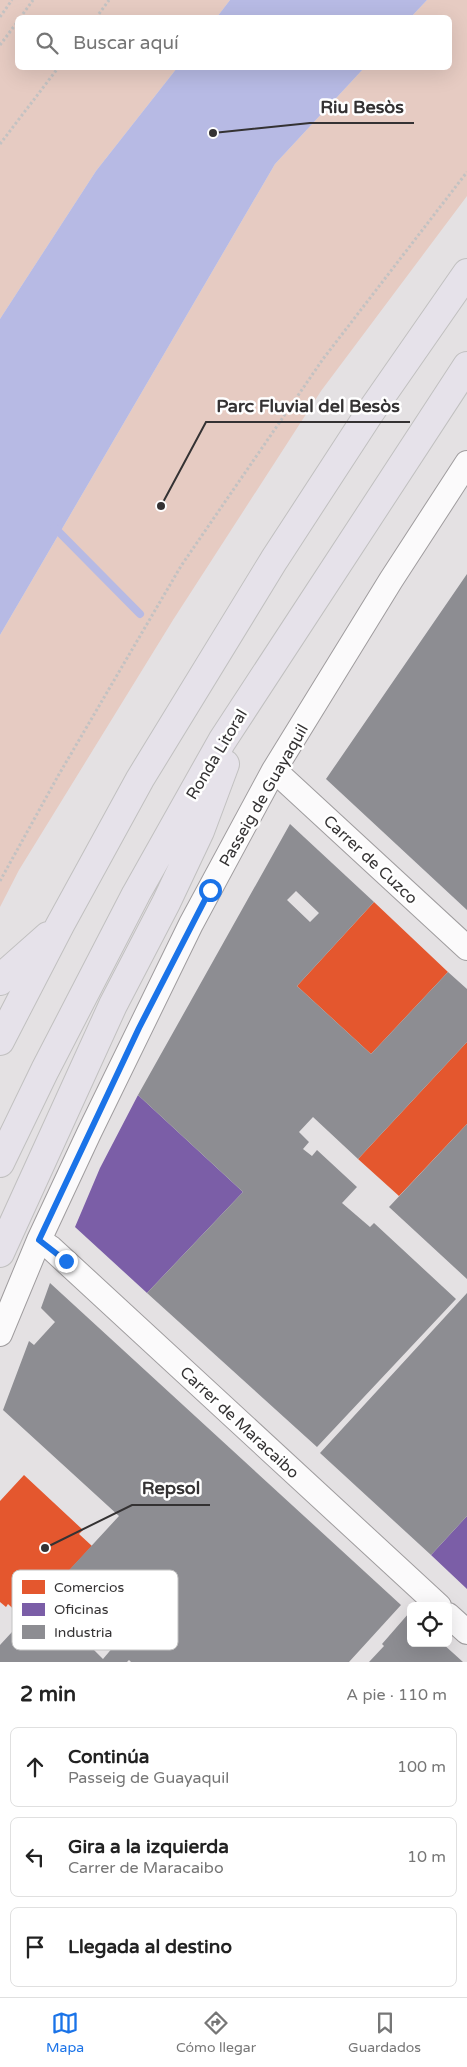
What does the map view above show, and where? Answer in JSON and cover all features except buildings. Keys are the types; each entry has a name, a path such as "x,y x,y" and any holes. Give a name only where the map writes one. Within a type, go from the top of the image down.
{"highway":[{"path":"0,1041 60,925 140,779 274,560 369,414 467,273"},
{"name":"Ronda Litoral","path":"0,1163 45,1070 136,894 222,741 467,366"},
{"path":"0,1253 113,1005 166,903 200,831 251,697"},
{"path":"0,981 5,974 60,925"}],"street":[{"name":"Passeig de Guayaquil","path":"0,1334 39,1240 89,1133 187,933 274,770 391,580 467,463"},
{"name":"Carrer de Cuzco","path":"274,770 467,948"},
{"name":"Carrer de Maracaibo","path":"39,1240 51,1248 435,1602"},
{"path":"452,1619 467,1632"}],"path":[{"path":"0,17 12,0"},
{"path":"22,15 33,0"},
{"path":"98,15 109,0"},
{"path":"0,45 15,25"},
{"path":"0,144 56,70"},
{"path":"0,881 58,776 181,566 323,359 467,172"}],"shaded area":[{"path":"0,0 230,0 219,15 15,15 15,70 175,70 96,171 0,319"},
{"path":"427,0 467,0 467,196 321,391 173,620 19,870 0,907 0,635 275,164 362,70 452,70 452,15 413,15"}],"water":[{"path":"230,0 427,0 413,15 219,15"},
{"path":"175,70 362,70 275,164 0,635 0,319 96,171"}],"waterway":[{"path":"54,527 140,614"}],"place":[{"name":"Riu Besòs","path":"213,133"},
{"name":"Parc Fluvial del Besòs","path":"161,506"},
{"name":"Repsol","path":"45,1548"}],"route":[{"path":"66,1261 39,1240 139,1028 210,890"}]}
